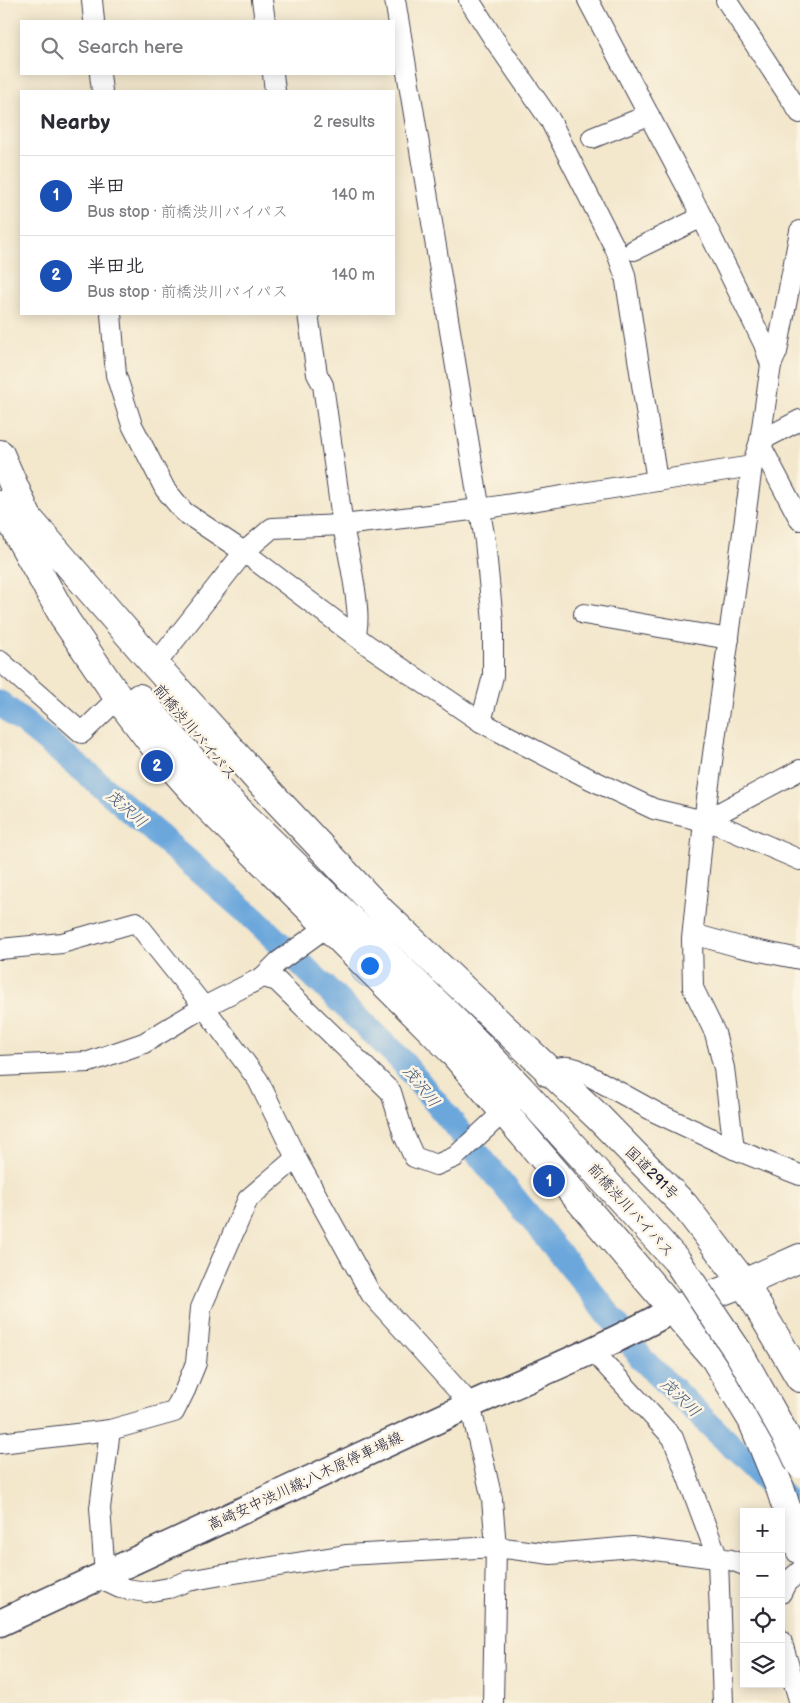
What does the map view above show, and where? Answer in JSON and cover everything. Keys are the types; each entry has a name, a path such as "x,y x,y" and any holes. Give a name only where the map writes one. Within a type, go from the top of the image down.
{"highway":[{"name":"前橋渋川バイパス","path":"0,454 23,527"},
{"name":"前橋渋川バイパス","path":"0,506 23,527 232,776 317,869 420,988 520,1088 676,1261 739,1353 800,1464"},
{"name":"国道291号","path":"23,527 155,664 271,794 383,913 548,1074 596,1116 685,1206 744,1283 800,1378"},
{"path":"23,527 66,621 118,698 162,756 205,804 451,1050 715,1359 752,1420 780,1488 800,1550"},
{"path":"672,1310 744,1283 800,1258"}],"main road":[{"name":"高崎安中渋川線;八木原停車場線","path":"0,1623 470,1404 602,1346 672,1310"}],"street":[{"path":"92,0 94,20"},
{"path":"262,0 265,20"},
{"path":"395,0 480,509 493,622 493,676 481,722"},
{"path":"469,0 550,120 616,250 625,275 657,481"},
{"path":"588,0 702,217 764,344 771,365"},
{"path":"726,0 800,113"},
{"path":"100,75 102,90"},
{"path":"272,75 275,90"},
{"path":"592,138 649,115"},
{"path":"634,250 702,217"},
{"path":"734,1149 722,1060 715,1033 693,988 693,934 704,821 752,466 760,442 771,365 778,352 800,231"},
{"path":"111,315 116,375 132,424 165,489 184,512 244,552 355,635 481,722 590,779 654,809 719,825 800,860"},
{"path":"308,315 317,374 323,385 355,596 358,630 355,635"},
{"path":"760,442 800,420"},
{"path":"760,442 800,520"},
{"path":"155,664 244,552 272,528 343,525 480,509 752,466"},
{"path":"584,614 729,639"},
{"path":"0,662 82,733 118,698"},
{"path":"704,821 800,770"},
{"path":"0,949 62,943 136,922 204,1007 258,1080 296,1158 371,1294 470,1404 492,1499 496,1547 493,1703"},
{"path":"0,1066 88,1062 144,1043 204,1007 263,977 278,962 328,926"},
{"path":"693,934 740,947 800,959"},
{"path":"263,977 277,981 391,1092 404,1135 414,1157 436,1165 455,1157 503,1112"},
{"path":"548,1074 556,1068 565,1066 577,1069 657,1113 734,1149 800,1175"},
{"path":"0,1444 110,1430 174,1412 196,1363 200,1308 248,1199 296,1158"},
{"path":"602,1346 673,1438 718,1559 722,1703"},
{"path":"110,1430 100,1508 105,1581 120,1588 146,1592 169,1588 188,1581 346,1556 496,1547 551,1554 632,1547 731,1560 740,1563"},
{"path":"782,1643 800,1703"}],"waterway":[{"name":"茂沢川","path":"0,703 89,775 250,915 400,1059 598,1300 643,1360 783,1496"}],"place":[{"name":"半田北","path":"157,766"},
{"name":"半田","path":"549,1181"}]}
